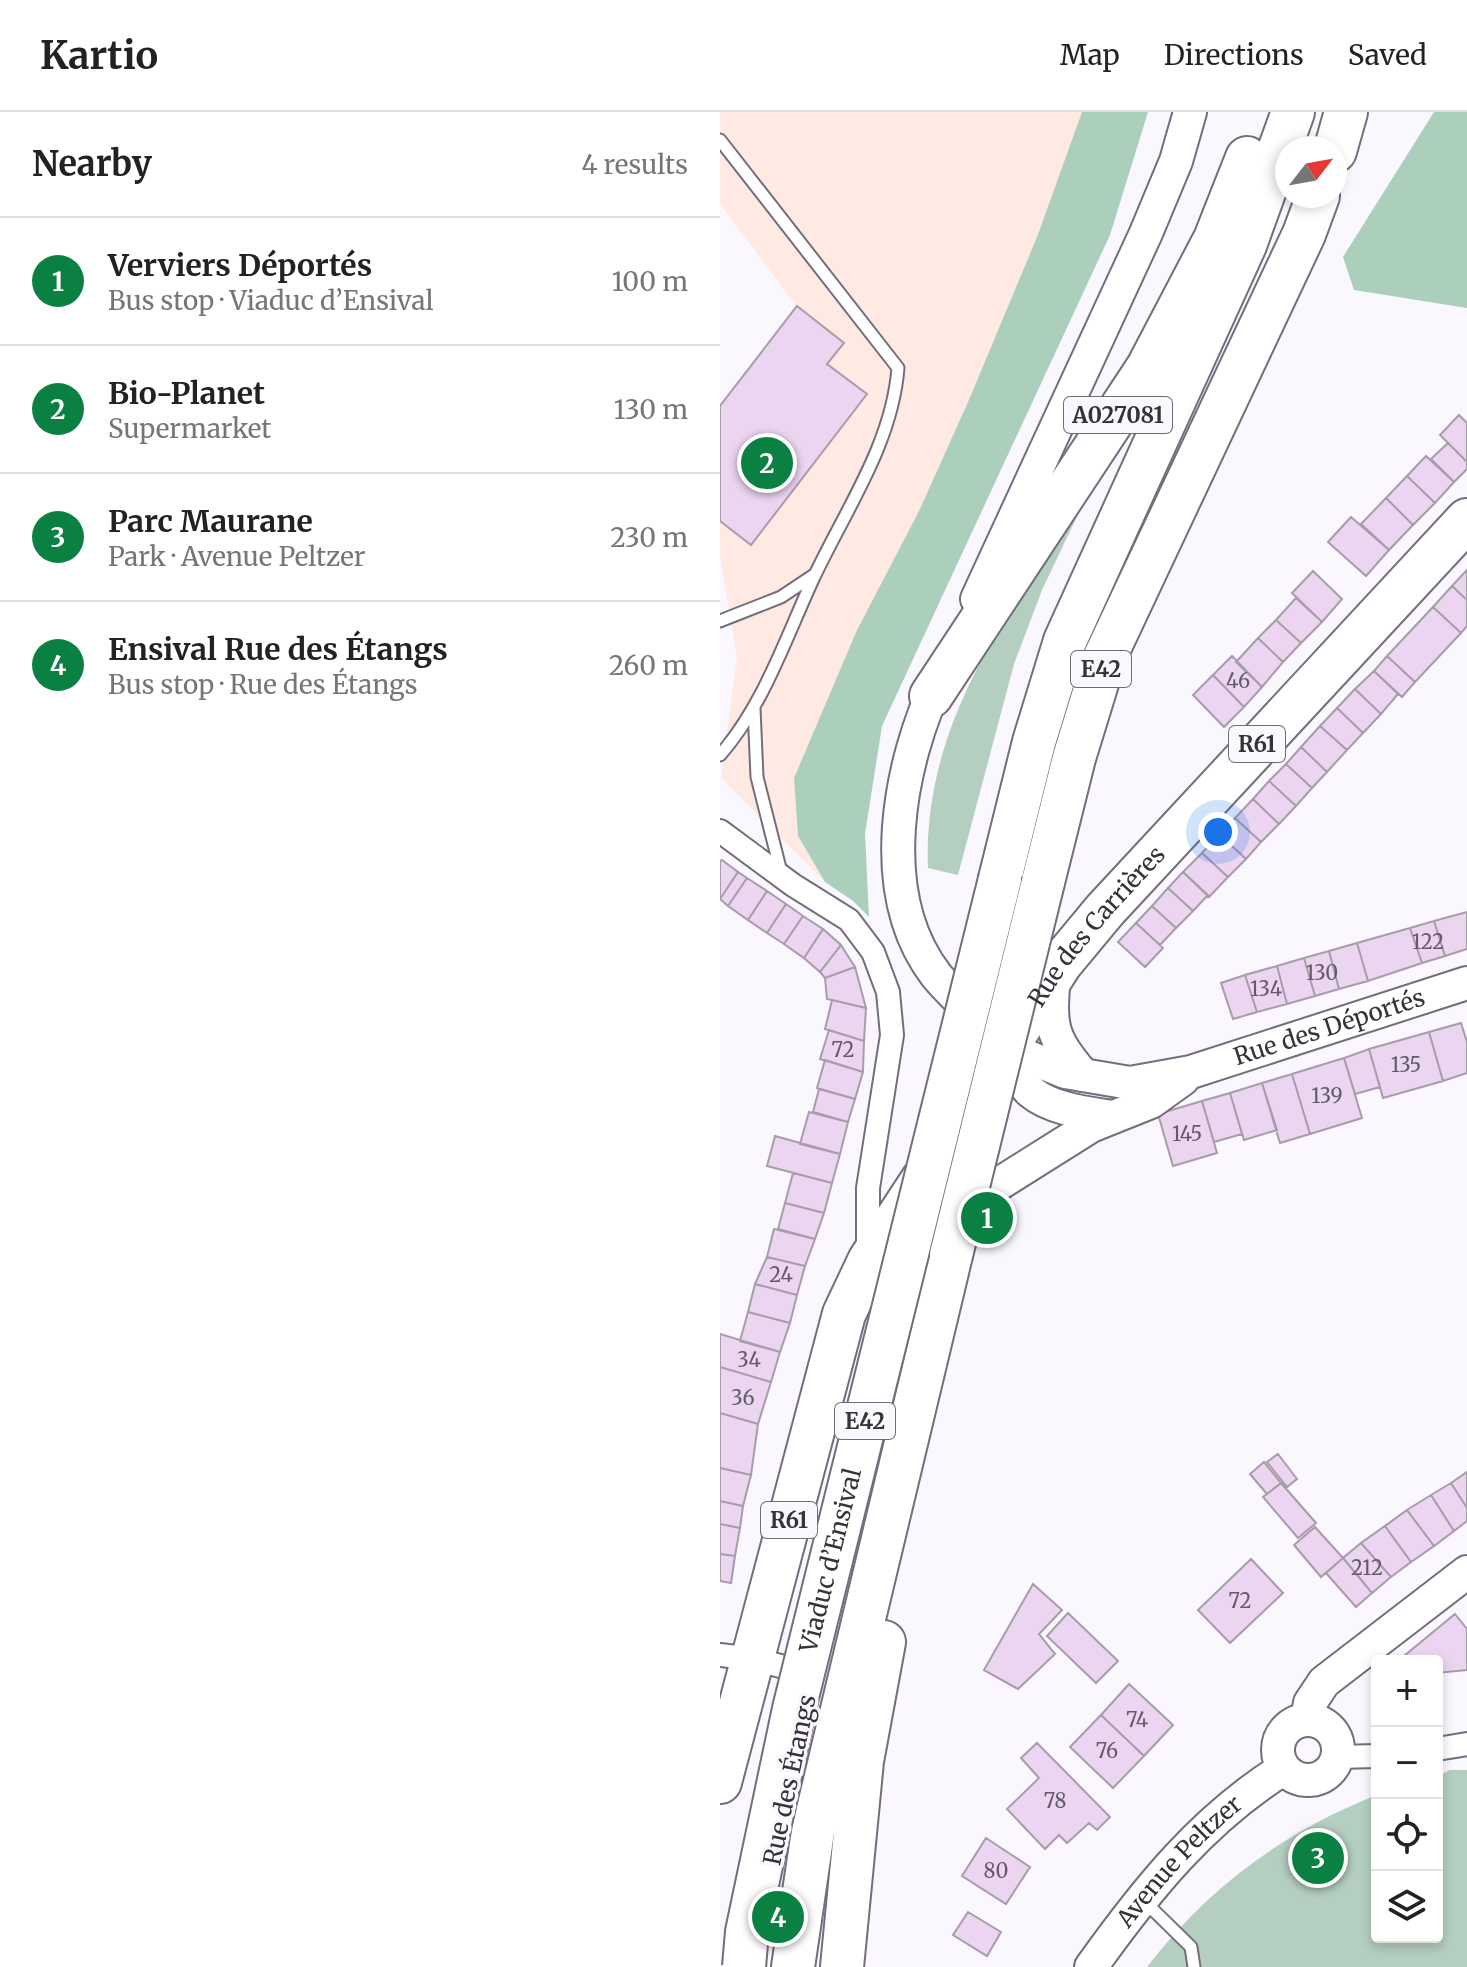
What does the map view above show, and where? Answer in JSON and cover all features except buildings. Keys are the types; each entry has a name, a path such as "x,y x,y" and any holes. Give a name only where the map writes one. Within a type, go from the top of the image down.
{"highway":[{"name":"A027081","path":"931,696 1148,367 1215,239 1265,112"},
{"name":"Viaduc d’Ensival","path":"744,1967 750,1916 794,1709 1034,742 1065,641 1245,245 1293,112"},
{"path":"1339,136 1346,112"},
{"name":"E42","path":"793,1967 813,1831 1074,758 1105,657 1314,208"},
{"name":"Rue des Carrières","path":"869,1261 1054,973 1173,834 1467,520"},
{"name":"Rue des Étangs","path":"756,1967 762,1912 851,1508 924,1231 1007,1048"},
{"name":"R61","path":"720,1782 736,1657 844,1314 869,1261"},
{"path":"842,1967 862,1761 903,1537 925,1368"}],"street":[{"path":"1112,1117 1071,1110 1031,1093 1007,1048 936,974 917,939 904,899 900,863 902,813 931,696 1146,233 1176,161 1190,112"},
{"path":"720,831 849,920 873,952 888,992 892,1035 868,1188 869,1261"},
{"path":"1054,973 1051,1016 1058,1047 1083,1075"},
{"name":"Rue des Déportés","path":"1007,1048 1047,1067 1130,1083 1191,1072 1467,983"},
{"name":"Rue des Déportés","path":"924,1231 1053,1148 1112,1117 1151,1102 1191,1072"},
{"path":"1307,1719 1310,1703 1324,1682 1467,1572"},
{"path":"736,1657 813,1675"},
{"path":"1307,1719 1324,1724 1336,1739 1337,1757 1331,1769 1320,1778 1294,1778 1283,1769 1277,1748 1286,1728 1307,1719"},
{"path":"1443,1748 1467,1744"},
{"path":"1337,1757 1371,1756"},
{"name":"Avenue Peltzer","path":"1091,1967 1140,1898 1175,1857 1240,1796 1283,1769"}],"lane":[{"path":"720,140 898,368 895,398 883,435 754,708 720,755"},
{"path":"720,621 781,597 815,575"},
{"path":"754,708 757,777 782,876"},
{"path":"1140,1898 1191,1947 1194,1967"}],"shaded area":[{"path":"720,112 1082,112 1037,237 968,402 919,511 857,630 794,778 798,836 825,882 721,778 737,657 720,558 720,406 796,306 720,204"}],"green space":[{"path":"1082,112 1148,112 1110,235 882,726 865,834 869,917 853,901 825,882 798,836 794,778 857,630 919,511 968,402 1037,237"},
{"path":"1434,112 1467,112 1467,308 1354,290 1343,257"},
{"path":"1083,504 1042,590 1014,664 958,875 928,868 930,817 939,767 954,720 974,674 999,630"},
{"path":"1450,1770 1467,1770 1467,1967 1147,1967 1195,1912 1250,1865 1311,1826 1371,1797 1371,1943 1443,1943 1443,1774"}],"place":[{"name":"Bio-Planet","path":"767,463"},
{"name":"Verviers Déportés","path":"987,1218"},
{"name":"Parc Maurane","path":"1318,1858"},
{"name":"Ensival Rue des Étangs","path":"778,1917"}]}
